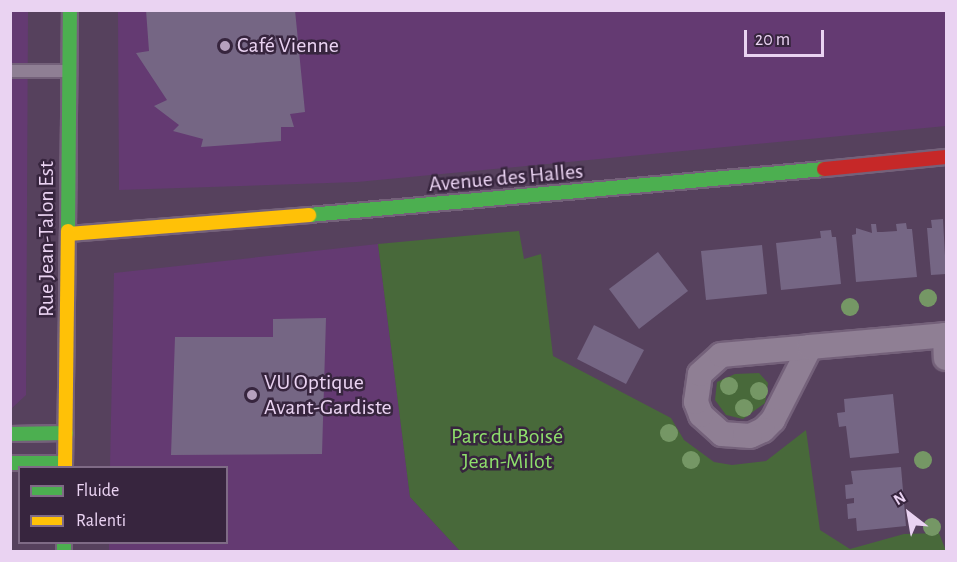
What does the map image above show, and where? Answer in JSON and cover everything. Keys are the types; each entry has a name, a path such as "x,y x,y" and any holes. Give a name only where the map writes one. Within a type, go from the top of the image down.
{"street":[{"name":"Rue Jean-Talon Est","path":"65,465 70,10"},
{"name":"Avenue des Halles","path":"69,234 397,210 946,157"},
{"path":"810,347 773,420 762,430 750,436 722,434 701,415 696,402 700,374 721,355 810,347 946,343"},
{"path":"10,434 66,433"},
{"path":"10,463 65,465"}],"lane":[{"path":"11,71 69,71"}],"shaded area":[{"path":"28,10 26,395 11,409 10,11"},
{"path":"118,11 946,11 946,126 357,182 119,190"},
{"path":"378,244 410,497 460,551 109,552 109,544 228,544 228,466 110,466 114,273"}],"green space":[{"name":"Parc du Boisé Jean-Milot","path":"519,231 524,259 541,254 553,356 671,418 684,440 714,462 732,465 766,461 806,430 820,530 850,549 904,534 939,533 946,551 460,551 410,497 378,244"},
{"path":"759,373 768,383 765,403 743,419 726,415 715,400 717,382 735,374"}],"building":[{"path":"146,10 295,10 305,112 290,114 294,127 281,127 281,141 201,147 203,139 173,131 179,125 154,106 167,100 136,53 149,51"},
{"path":"943,219 946,274 931,275 927,228 932,228 931,220"},
{"path":"906,223 907,229 912,229 917,277 856,282 852,235 856,234 856,228 872,233 871,224 876,224 877,232 897,231 896,224"},
{"path":"831,230 832,237 836,237 841,284 781,290 776,243 821,238 820,231"},
{"path":"762,245 767,294 706,300 701,251"},
{"path":"658,252 688,291 639,329 609,289"},
{"path":"326,318 322,454 171,455 175,337 273,337 273,319"},
{"path":"594,325 644,350 626,384 577,359"},
{"path":"893,394 899,453 850,458 846,426 839,427 837,413 845,412 844,399"},
{"path":"901,467 906,526 857,531 856,518 848,519 847,504 854,503 854,498 846,499 845,485 853,484 851,471"}],"traffic: fast":[{"path":"68,231 70,10"},
{"path":"309,215 824,169"},
{"path":"10,434 66,433"},
{"path":"10,463 65,463"},
{"path":"64,544 64,552"}],"traffic: slow":[{"path":"69,234 309,215"},
{"path":"65,466 68,231"}],"traffic: jam":[{"path":"824,169 946,157"}],"place":[{"name":"Café Vienne","path":"225,46"},
{"name":"VU Optique Avant-Gardiste","path":"252,395"}]}
